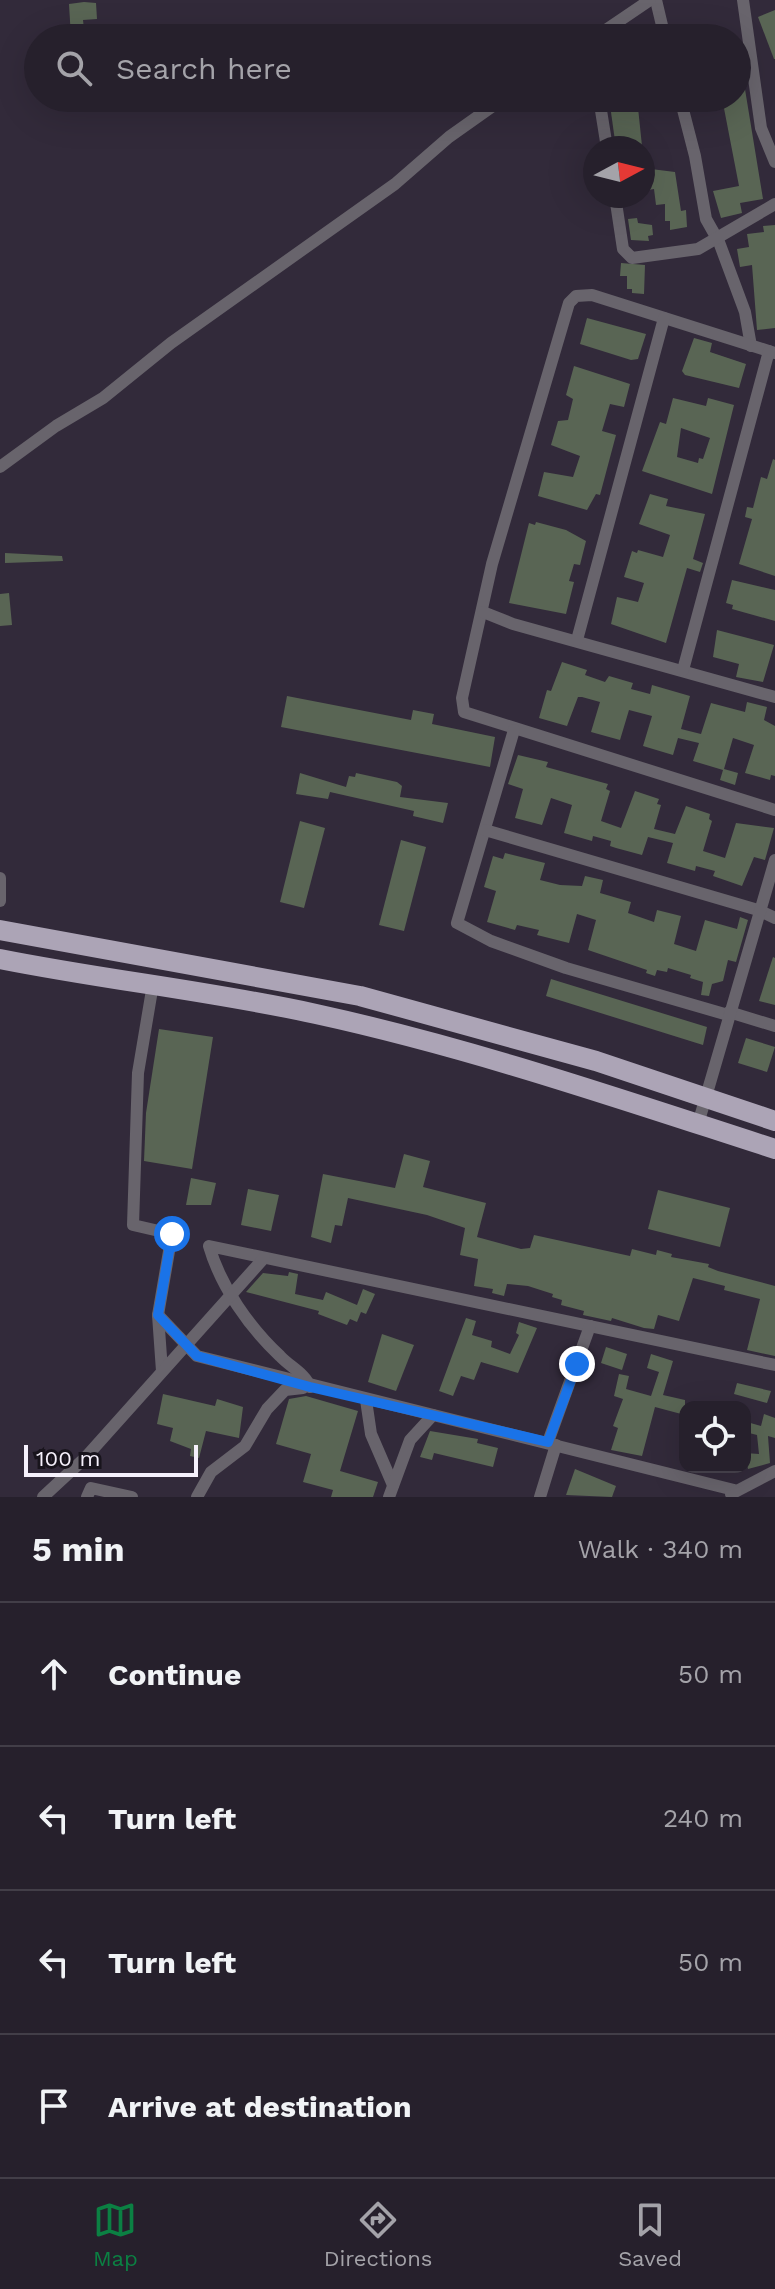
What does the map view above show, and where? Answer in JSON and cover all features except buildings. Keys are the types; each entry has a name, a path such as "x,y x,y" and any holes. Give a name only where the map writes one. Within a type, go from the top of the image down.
{"highway":[{"path":"0,930 346,993 596,1061 775,1121"},
{"path":"0,959 153,984 354,1023 588,1087 775,1149"}],"street":[{"path":"616,24 653,0 661,24"},
{"path":"743,0 746,24"},
{"path":"751,57 761,128 775,162"},
{"path":"0,467 56,426 103,398 171,343 395,184 449,137 484,112"},
{"path":"601,112 605,136"},
{"path":"684,112 706,219 745,312 751,346"},
{"path":"617,208 623,249 632,258 698,249 775,204"},
{"path":"683,670 772,352 592,295 576,296 569,303 492,564 462,706 464,712 775,810"},
{"path":"577,640 664,318"},
{"path":"483,612 775,697"},
{"path":"514,730 458,920 461,927 566,968 775,1026"},
{"path":"485,830 758,910 775,918"},
{"path":"698,1124 775,860"},
{"path":"0,878 3,881 0,901"},
{"path":"153,984 138,1073 133,1225 172,1234 158,1315 162,1371"},
{"path":"310,1387 307,1378 278,1355 254,1328 231,1295 209,1246 775,1365"},
{"path":"43,1497 85,1458 264,1258"},
{"path":"158,1315 197,1356 310,1387 552,1444 733,1495 775,1471"},
{"path":"540,1497 552,1444 590,1326"},
{"path":"197,1497 211,1472 245,1446 267,1409 285,1390 310,1387"},
{"path":"366,1400 371,1434 391,1491"},
{"path":"391,1491 410,1440 433,1415"},
{"path":"87,1497 91,1488 132,1497"}],"route":[{"path":"172,1234 158,1315 197,1356 310,1387 548,1442 577,1364"}]}
